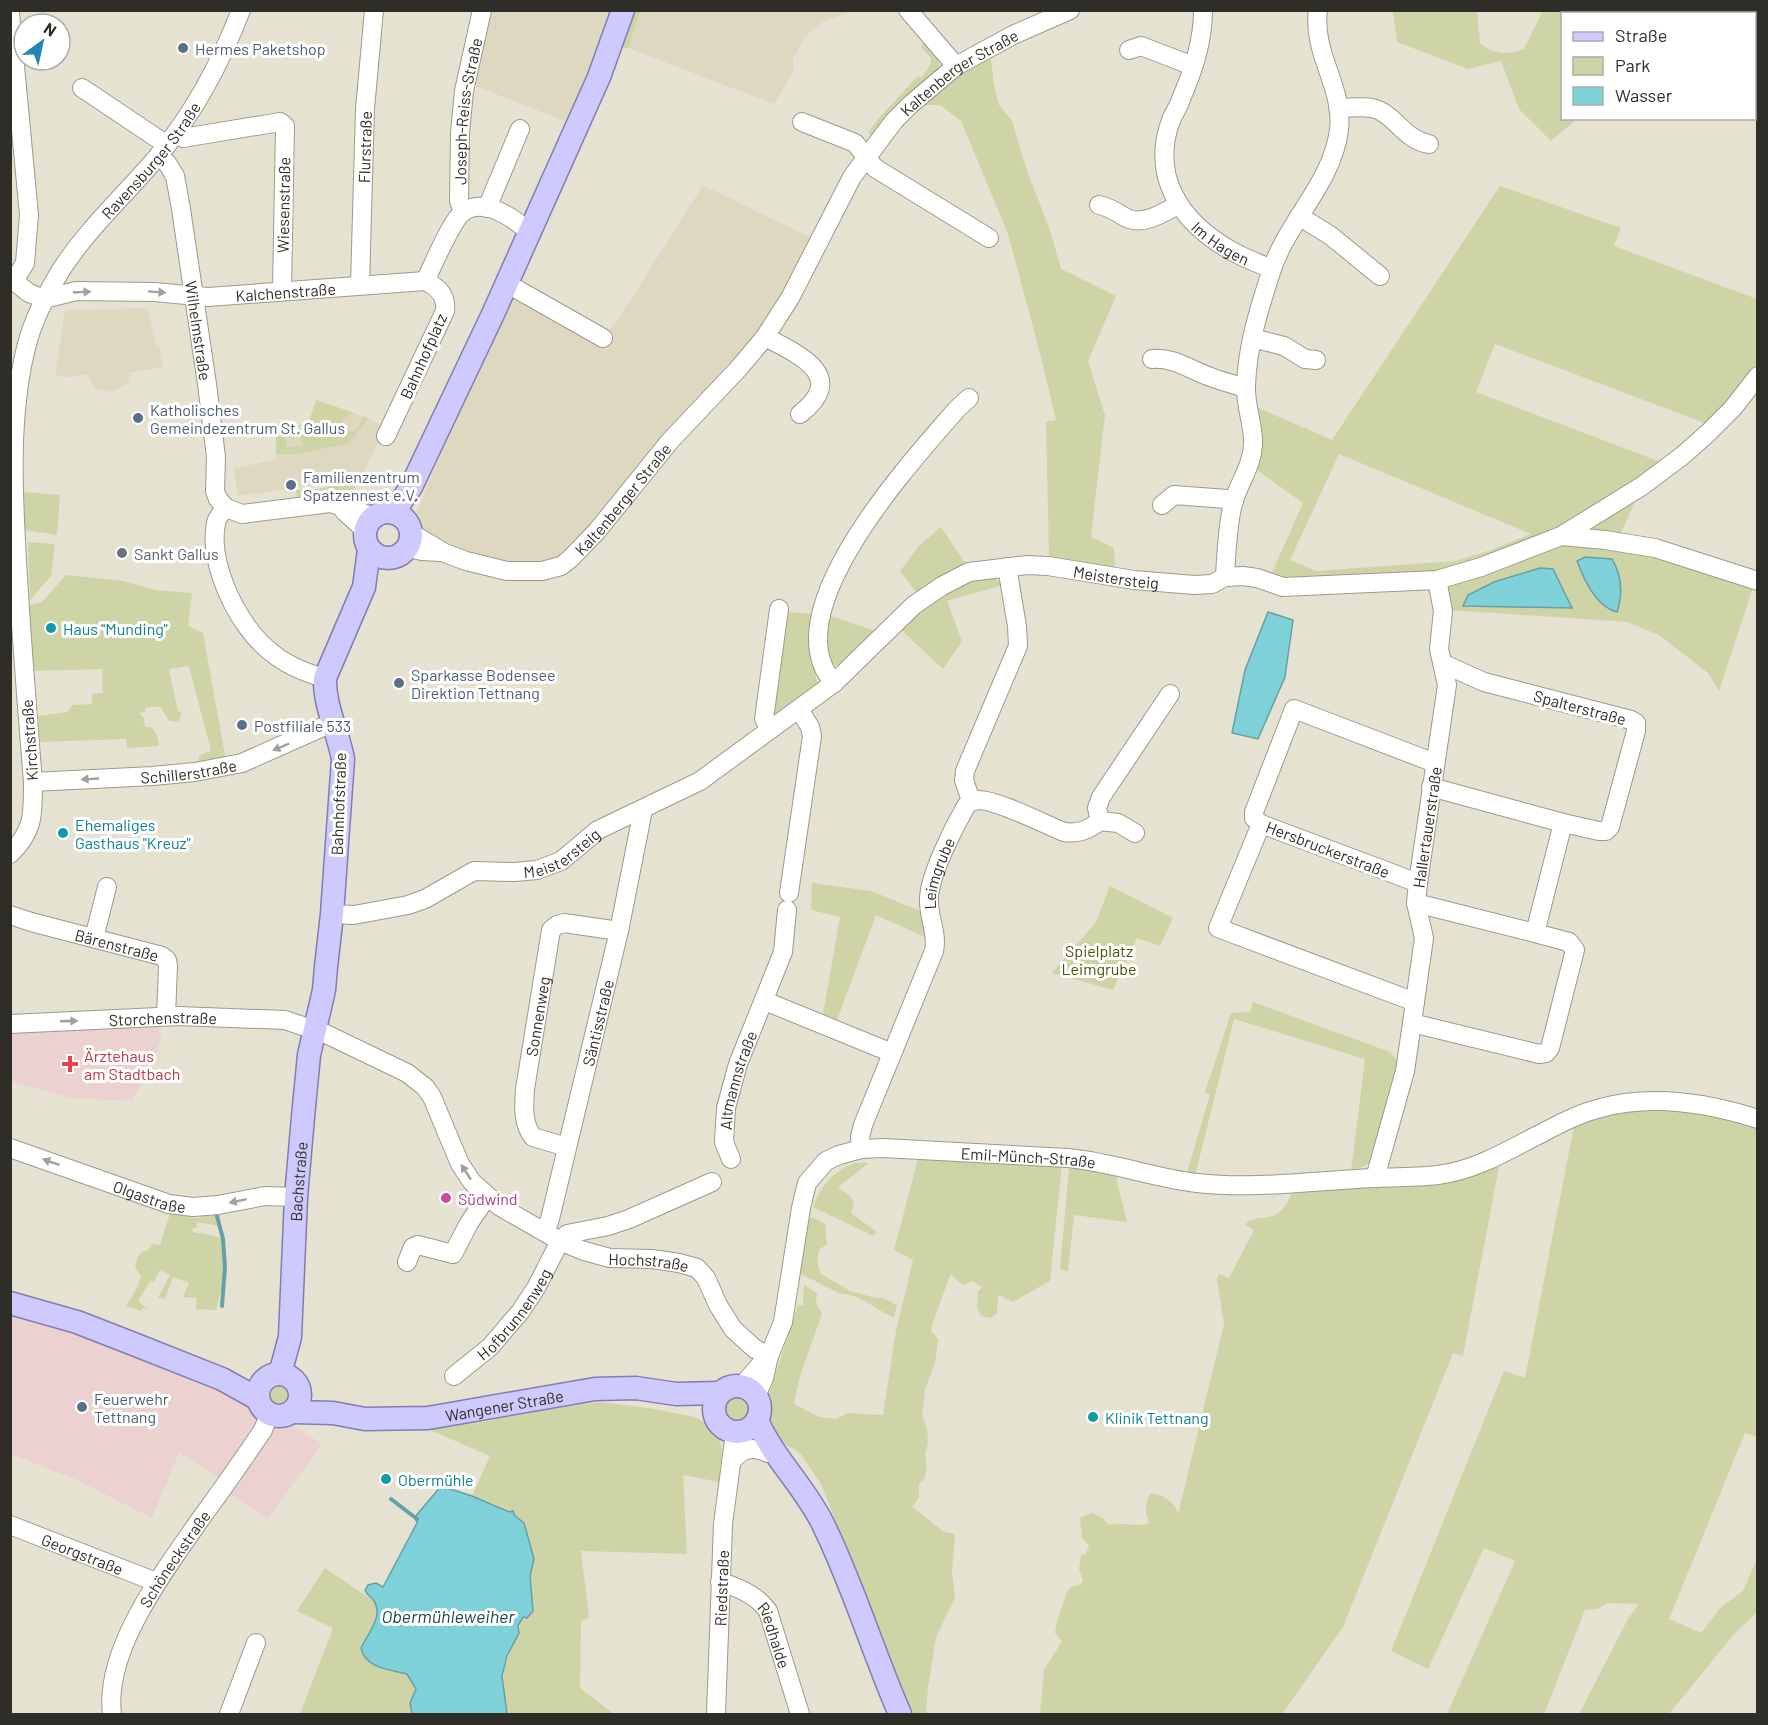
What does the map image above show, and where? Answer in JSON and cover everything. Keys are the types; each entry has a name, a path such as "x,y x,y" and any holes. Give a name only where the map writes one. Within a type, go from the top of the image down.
{"main road":[{"path":"325,678 364,587 599,77 623,10"},
{"name":"Bahnhofstraße","path":"314,1029 324,990 343,759 326,694 325,678"},
{"name":"Bachstraße","path":"280,1393 296,1357 290,1337 296,1197 309,1054 314,1029"},
{"path":"10,1302 77,1322 222,1379 280,1393"},
{"name":"Wangener Straße","path":"280,1393 317,1405 333,1413 365,1419 428,1418 595,1389 636,1388 676,1394 733,1398"},
{"path":"744,1428 760,1410 733,1398 720,1425 744,1428 804,1490 823,1524 900,1714"}],"street":[{"name":"Ravensburger Straße","path":"44,299 81,243 167,145 190,113 222,53 241,10"},
{"name":"Flurstraße","path":"360,285 365,109 374,10"},
{"name":"Joseph-Reiss-Straße","path":"463,212 459,201 460,133 464,91 482,10"},
{"path":"908,10 956,66"},
{"name":"Kaltenberger Straße","path":"389,534 466,561 507,571 542,571 561,566 580,551 670,441 765,337 790,298 842,194 886,130 910,105 956,66 1041,16 1070,10"},
{"name":"Im Hagen","path":"1203,10 1203,30 1193,66 1165,145 1166,173 1178,205 1191,220 1223,246 1272,269"},
{"path":"1225,577 1234,501 1247,472 1253,444 1245,388 1252,338 1272,269 1282,244 1324,176 1333,157 1339,129 1334,89 1320,52 1316,24 1318,10"},
{"path":"10,14 28,215 25,262 12,280 28,292 44,299"},
{"path":"1129,50 1142,46 1193,66"},
{"path":"82,88 167,145"},
{"path":"1338,108 1378,110 1404,133 1429,144"},
{"name":"Wiesenstraße","path":"167,145 183,138 280,122 285,126 282,290"},
{"path":"802,122 855,143 875,168 989,238"},
{"path":"487,208 520,129"},
{"name":"Wilhelmstraße","path":"167,145 167,163 175,176 195,295 216,457 215,491 218,499 226,508"},
{"name":"Im Hagen","path":"1099,205 1136,220 1150,219 1178,205"},
{"path":"425,282 451,229 463,212 487,208 515,220 529,232"},
{"path":"1299,216 1331,236 1380,276"},
{"name":"Kalchenstraße","path":"44,299 76,291 154,292 208,297 282,290 425,282"},
{"name":"Bahnhofplatz","path":"386,436 445,311 446,304 440,290 425,282"},
{"path":"506,283 603,338"},
{"name":"Kirchstraße","path":"10,855 23,841 29,830 33,810 33,782 18,701 12,518 18,396 27,344 44,299"},
{"path":"765,337 800,355 815,367 820,376 817,396 813,404 800,414"},
{"path":"1252,338 1284,346 1305,360 1316,360"},
{"path":"1152,359 1162,358 1173,361 1245,388"},
{"name":"Meistersteig","path":"332,914 354,915 408,905 425,899 474,871 515,872 550,866 572,852 598,830 700,781 834,682 907,612 942,585 969,572 1007,567 1048,566 1134,580 1194,585 1212,584 1225,577 1243,576 1283,587 1437,580 1481,567 1561,536 1642,486 1682,456 1733,408 1758,376"},
{"path":"834,682 821,665 819,633 822,611 835,574 859,531 889,491 957,409 969,398"},
{"path":"1162,506 1174,495 1234,501"},
{"path":"325,678 309,674 270,652 259,642 237,613 226,588 217,550 216,521 226,508 242,514 330,503 356,510 389,534"},
{"path":"1561,536 1655,548 1758,582"},
{"path":"1007,567 1018,645 965,771 964,780 971,801 993,803 1064,832 1076,834 1090,829 1100,820"},
{"name":"Hallertauerstraße","path":"1375,1178 1405,1071 1424,938 1416,903 1447,685 1439,649 1443,611 1437,580"},
{"path":"770,728 764,719 779,609"},
{"name":"Spalterstraße","path":"1431,787 1563,823 1606,831 1610,827 1636,731 1636,723 1631,720 1484,682 1444,664"},
{"path":"1100,820 1097,808 1101,797 1170,694"},
{"name":"Altmannstraße","path":"731,1159 723,1142 726,1108 738,1064 783,952 788,901 812,736 810,727 799,709"},
{"name":"Hersbruckerstraße","path":"1418,882 1261,824 1254,818 1254,812 1294,709 1435,763"},
{"name":"Schillerstraße","path":"33,782 153,776 195,772 242,763 334,722"},
{"name":"Leimgrube","path":"861,1149 860,1137 863,1125 934,951 935,938 928,897 932,881 962,814 971,801"},
{"name":"Säntisstraße","path":"552,1237 550,1219 619,931 643,810"},
{"path":"1100,820 1118,823 1135,833"},
{"path":"1535,933 1563,823"},
{"path":"1261,824 1218,928 1415,1002"},
{"path":"94,938 106,887"},
{"path":"1412,1023 1539,1054 1546,1053 1553,1042 1575,950 1569,942 1416,903"},
{"name":"Bärenstraße","path":"10,915 162,956 167,960 166,1016"},
{"name":"Sonnenweg","path":"567,1147 533,1137 526,1125 524,1111 525,1089 551,930 564,923 619,931"},
{"path":"765,1001 892,1053"},
{"name":"Storchenstraße","path":"10,1024 166,1016 285,1020 314,1029"},
{"name":"Hochstraße","path":"314,1029 407,1073 425,1087 432,1097 460,1164 472,1182 487,1197 552,1237 584,1251 610,1258 661,1260 697,1268 705,1278 733,1329 755,1349 769,1356"},
{"name":"Emil-Münch-Straße","path":"733,1398 769,1356 783,1322 807,1183 826,1161 861,1149 918,1149 1068,1158 1093,1161 1179,1180 1214,1184 1282,1184 1453,1173 1482,1164 1566,1121 1601,1108 1634,1103 1666,1102 1730,1111 1758,1119"},
{"name":"Olgastraße","path":"10,1148 169,1204 193,1207 265,1196 296,1197"},
{"name":"Hochstraße","path":"552,1237 629,1219 712,1182"},
{"path":"406,1262 413,1247 418,1245 453,1254 469,1223 487,1197"},
{"name":"Hofbrunnenweg","path":"454,1376 490,1347 520,1312 536,1288 552,1237"},
{"name":"Schöneckstraße","path":"112,1714 112,1690 117,1667 132,1628 156,1581 263,1430 280,1393"},
{"name":"Riedstraße","path":"716,1714 723,1524 731,1462 744,1428"},
{"path":"731,1462 740,1452 750,1448 758,1449 775,1458"},
{"name":"Georgstraße","path":"10,1526 156,1581"},
{"name":"Riedhalde","path":"720,1582 741,1589 768,1611 800,1714"},
{"path":"229,1714 256,1643"}],"shaded area":[{"path":"491,11 613,11 569,123 473,85"},
{"path":"641,11 850,11 821,23 805,37 793,59 794,70 774,104 628,48"},
{"path":"703,185 819,242 790,298 580,551 526,572 416,536 417,511 462,400 513,287 603,338 619,318"},
{"path":"148,308 163,367 129,373 130,382 112,392 96,389 87,374 68,377 55,376 65,310"},
{"path":"316,400 366,417 385,427 360,479 238,496 234,469 276,459 276,432 309,422"},
{"path":"161,1021 161,1038 155,1057 132,1101 71,1098 11,1081 10,1033"},
{"path":"10,1311 70,1327 250,1399 258,1413 269,1421 285,1420 322,1444 268,1519 225,1491 220,1479 179,1452 152,1518 75,1479 11,1454"}],"green space":[{"path":"1549,10 1642,11 1561,12 1561,120 1576,120 1551,141 1519,109 1501,61 1468,69 1397,42 1393,11 1477,11 1480,43 1496,52 1506,53 1524,49 1542,12 1547,13"},
{"path":"629,11 641,11 628,48 617,47"},
{"path":"926,43 939,59 937,72 873,136 868,133 918,76 921,78 930,65 931,58 921,47"},
{"path":"990,51 999,105 1012,121 1027,171 1050,230 1061,269 1116,296 1088,361 1105,415 1091,537 1114,548 1115,570 1049,558 1046,422 1056,420 1008,234 961,121 940,105 926,105 921,102"},
{"path":"1500,186 1621,228 1614,246 1757,299 1757,370 1710,425 1495,344 1476,392 1666,464 1568,525 1442,573 1309,581 1270,577 1303,503 1253,467 1252,405 1332,440","holes":["1339,454 1531,534 1455,561 1316,571 1290,560"]},
{"path":"316,400 354,413 341,420 348,431 356,431 364,417 368,418 349,443 297,454 276,454 276,432 285,435 287,448 303,445 299,432 304,431 307,436 315,433 314,421 310,419"},
{"path":"360,481 353,490 297,497 296,490 305,488 306,491"},
{"path":"24,492 60,495 57,535 25,530"},
{"path":"1639,493 1619,537 1582,534"},
{"path":"941,527 968,567 917,593 900,571 919,546"},
{"path":"1565,540 1639,549 1754,584 1719,691 1708,673 1659,635 1627,622 1449,610 1444,583"},
{"path":"28,542 55,544 51,576 30,600"},
{"path":"66,575 123,581 156,590 192,593 188,626 203,633 226,761 199,766 199,755 211,751 189,666 169,669 178,712 182,711 179,722 169,721 160,706 145,708 145,712 139,713 145,719 143,720 146,727 151,727 157,735 159,746 127,748 126,739 40,742 38,716 67,712 72,705 92,704 92,694 103,693 102,669 31,671 27,606 42,602"},
{"path":"987,575 1003,585 947,601 962,641 943,669 897,626 946,588"},
{"path":"785,612 816,614 814,663 817,683 771,719"},
{"path":"828,615 875,631 842,666 835,665 828,659"},
{"path":"812,883 871,891 923,912 927,938 876,915 835,1025 822,1020 840,917 811,910"},
{"name":"Spielplatz Leimgrube","path":"1110,886 1173,918 1160,946 1137,938 1113,990 1052,973 1096,922"},
{"path":"1253,1002 1390,1052 1399,1063 1373,1160 1365,1166 1351,1170 1365,1059 1234,1019 1195,1176 1186,1176 1210,1094 1205,1092 1231,1013 1250,1012"},
{"path":"1650,1105 1757,1123 1757,1437 1745,1433 1669,1619 1701,1633 1720,1608 1743,1591 1757,1559 1757,1612 1734,1634 1669,1714 1579,1714 1628,1619 1639,1604 1607,1603 1598,1609 1585,1610 1544,1714 1447,1714 1515,1561 1484,1548 1428,1669 1391,1651 1504,1371 1525,1378 1575,1121"},
{"path":"919,1155 1062,1163 1050,1281 1013,1302 998,1295 997,1313 991,1318 981,1316 977,1307 978,1291 982,1287 972,1281 964,1285 951,1273 932,1325 931,1331 938,1339 935,1363 925,1389 922,1416 928,1434 925,1453 927,1467 924,1480 919,1483 919,1497 912,1507 944,1532 955,1534 952,1573 955,1598 936,1637 928,1688 927,1714 911,1714 821,1484 800,1453 775,1435 767,1413 767,1400 798,1305 803,1305 804,1285 817,1293 816,1304 822,1314 800,1376 794,1404 819,1417 836,1419 848,1413 883,1415 896,1331 913,1260 894,1250"},
{"path":"1500,1161 1463,1356 1453,1353 1343,1627 1282,1714 1040,1714 1044,1670 1062,1641 1055,1633 1058,1617 1068,1590 1073,1586 1081,1585 1083,1580 1079,1569 1081,1555 1086,1554 1089,1545 1082,1538 1080,1518 1092,1513 1103,1518 1108,1525 1149,1523 1146,1508 1151,1493 1169,1500 1175,1506 1178,1514 1224,1324 1217,1279 1219,1274 1229,1278 1254,1230 1245,1225 1253,1220 1277,1214 1283,1209 1294,1190"},
{"path":"854,1163 869,1163 838,1187 851,1197 854,1203 851,1213 877,1232 873,1236 813,1207 828,1180"},
{"path":"1091,1166 1114,1173 1127,1222 1074,1215 1068,1272 1060,1268 1069,1169"},
{"path":"214,1207 219,1226 197,1222 192,1232 223,1239 223,1275 216,1310 196,1309 197,1298 183,1297 189,1283 173,1277 165,1299 158,1298 170,1275 160,1270 154,1282 150,1281 138,1301 148,1310 143,1308 141,1311 126,1306 141,1277 135,1266 138,1257 149,1250 152,1244 160,1245 171,1210 189,1212 190,1218 200,1218 203,1213 211,1216"},
{"path":"811,1217 825,1223 827,1244 819,1250 817,1260 820,1273 850,1291 883,1298 897,1305 894,1317 855,1296 841,1294 799,1273 804,1228"},
{"path":"280,1385 287,1388 290,1395 287,1402 280,1405 273,1402 270,1395 273,1388"},
{"path":"736,1392 748,1397 753,1409 748,1421 736,1426 724,1421 719,1409 724,1397"},
{"path":"601,1402 695,1417 706,1423 720,1442 722,1450 719,1482 683,1475 687,1554 581,1551 589,1618 581,1621 580,1688 614,1714 507,1714 503,1683 505,1667 519,1632 521,1620 533,1611 530,1576 534,1559 519,1519 472,1496 490,1456 423,1427 484,1422 560,1407"},
{"path":"325,1568 375,1602 376,1615 361,1648 373,1664 407,1674 416,1689 410,1703 412,1714 300,1714 333,1628 297,1611"}],"water":[{"path":"1585,557 1612,559 1621,585 1617,612 1603,605 1587,584 1577,561"},
{"path":"1540,568 1553,569 1572,608 1463,606 1468,595 1494,582"},
{"path":"1268,612 1293,620 1285,677 1258,739 1232,733 1245,670"},
{"name":"Obermühleweiher","path":"441,1486 509,1512 513,1511 515,1516 524,1523 534,1559 530,1576 533,1611 527,1618 523,1617 518,1626 519,1633 507,1656 502,1676 507,1714 412,1714 410,1703 416,1689 407,1674 373,1664 361,1648 377,1613 374,1601 365,1590 368,1585 376,1583 383,1587 417,1523 415,1517"}],"waterway":[{"path":"216,1212 223,1239 225,1267 222,1306"},
{"path":"391,1499 417,1519"}],"place":[{"name":"Hermes Paketshop","path":"183,48"},
{"name":"Katholisches Gemeindezentrum St. Gallus","path":"138,418"},
{"name":"Familienzentrum Spatzennest e.V.","path":"291,485"},
{"name":"Sankt Gallus","path":"122,553"},
{"name":"Haus \"Munding\"","path":"51,628"},
{"name":"Sparkasse Bodensee Direktion Tettnang","path":"399,683"},
{"name":"Postfiliale 533","path":"242,725"},
{"name":"Ehemaliges Gasthaus \"Kreuz\"","path":"63,833"},
{"name":"Ärztehaus am Stadtbach","path":"70,1064"},
{"name":"Südwind","path":"446,1198"},
{"name":"Feuerwehr Tettnang","path":"82,1407"},
{"name":"Klinik Tettnang","path":"1093,1417"},
{"name":"Obermühle","path":"386,1479"}]}
